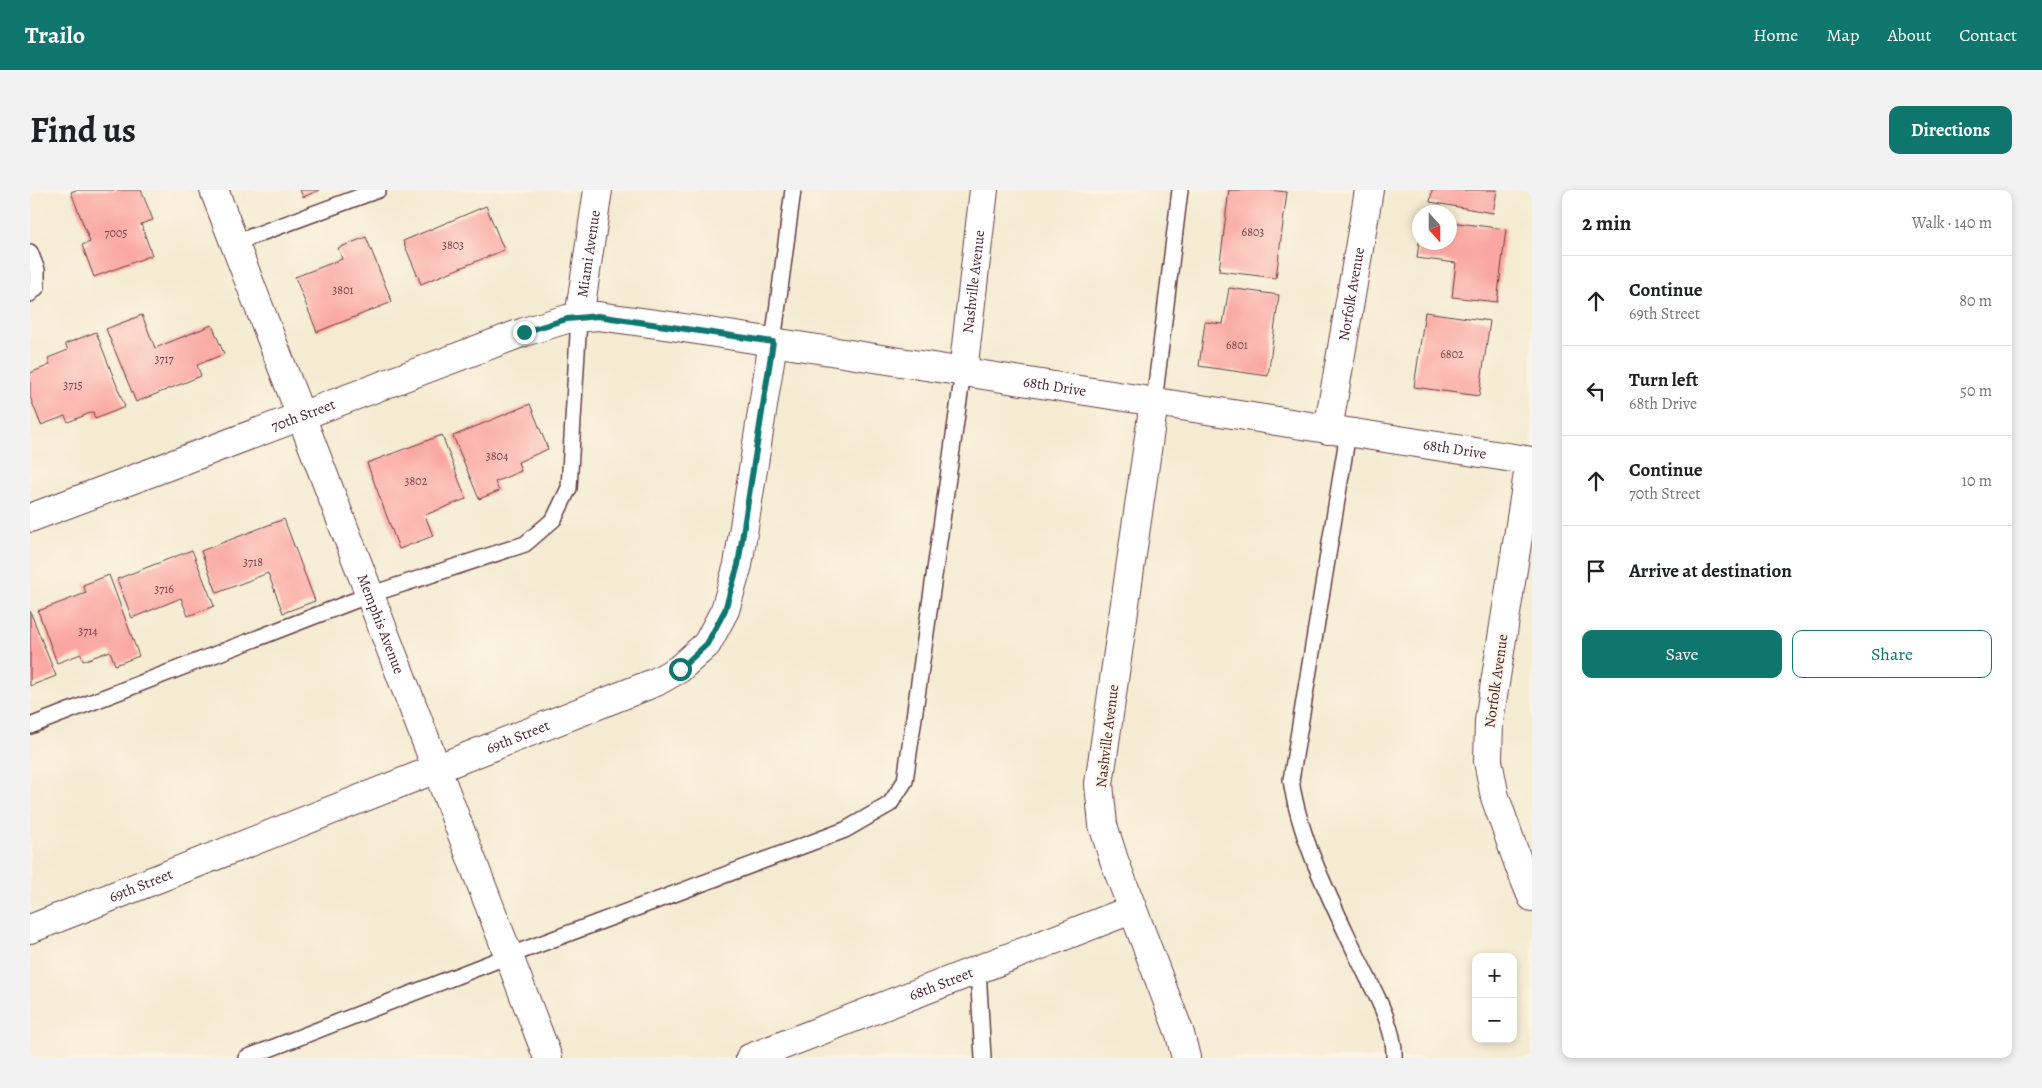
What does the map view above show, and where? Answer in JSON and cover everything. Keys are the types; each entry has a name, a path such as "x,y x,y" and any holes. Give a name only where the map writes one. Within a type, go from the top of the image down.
{"street":[{"name":"Memphis Avenue","path":"214,190 548,1058"},
{"name":"Miami Avenue","path":"579,318 598,190"},
{"name":"Nashville Avenue","path":"964,372 984,190"},
{"name":"Norfolk Avenue","path":"1338,431 1369,190"},
{"name":"68th Drive","path":"579,318 598,316 1338,431 1531,457"},
{"name":"70th Street","path":"30,518 524,332 567,319 579,318"},
{"name":"69th Street","path":"30,929 656,682 680,669 707,644 725,610 738,565 773,342"},
{"name":"Nashville Avenue","path":"1154,402 1099,784 1103,825 1131,910 1180,1034 1186,1058"},
{"name":"Norfolk Avenue","path":"1531,457 1489,721 1488,761 1495,797 1532,897"},
{"name":"68th Street","path":"750,1058 1131,910"}],"lane":[{"path":"234,243 378,190"},
{"path":"773,342 793,190"},
{"path":"1154,402 1180,190"},
{"path":"30,252 37,270 37,287 30,294"},
{"path":"30,726 369,595 525,544 554,519 569,488 579,318"},
{"path":"246,1058 508,956 845,830 890,804 905,781 964,372"},
{"path":"1338,431 1291,780 1295,803 1324,885 1386,1018 1394,1058"},
{"path":"978,969 983,1058"}],"building":[{"path":"76,190 141,190 153,220 141,224 152,255 94,277 82,245 90,242 71,192"},
{"path":"300,190 320,190 303,197"},
{"path":"1229,190 1287,192 1276,278 1219,271"},
{"path":"1432,190 1497,190 1493,213 1457,207 1457,205 1430,202"},
{"path":"486,206 504,250 421,284 403,241"},
{"path":"1457,223 1506,229 1497,302 1452,297 1456,263 1417,258 1418,250 1457,250"},
{"path":"366,237 392,302 317,332 295,277 342,259 338,248"},
{"path":"1229,288 1279,295 1268,376 1199,366 1205,322 1223,324"},
{"path":"1425,312 1490,321 1479,396 1414,387"},
{"path":"142,315 155,348 212,325 224,354 197,365 201,376 136,402 106,329"},
{"path":"96,332 125,407 95,419 93,412 68,422 65,416 41,425 30,397 30,373 50,365 48,358 68,350 65,344"},
{"path":"530,404 548,449 518,462 521,471 495,482 499,491 479,499 453,436"},
{"path":"442,435 466,499 425,515 433,536 399,549 367,463"},
{"path":"284,519 315,601 283,613 268,573 217,593 201,551"},
{"path":"192,550 214,606 188,616 181,598 132,618 117,579"},
{"path":"109,575 139,656 115,665 110,651 83,661 81,654 57,663 38,611 86,593 83,585"},
{"path":"30,611 56,676 30,686"}],"route":[{"path":"524,332 567,319 598,316 773,342 738,565 725,610 707,644 680,669"}]}
